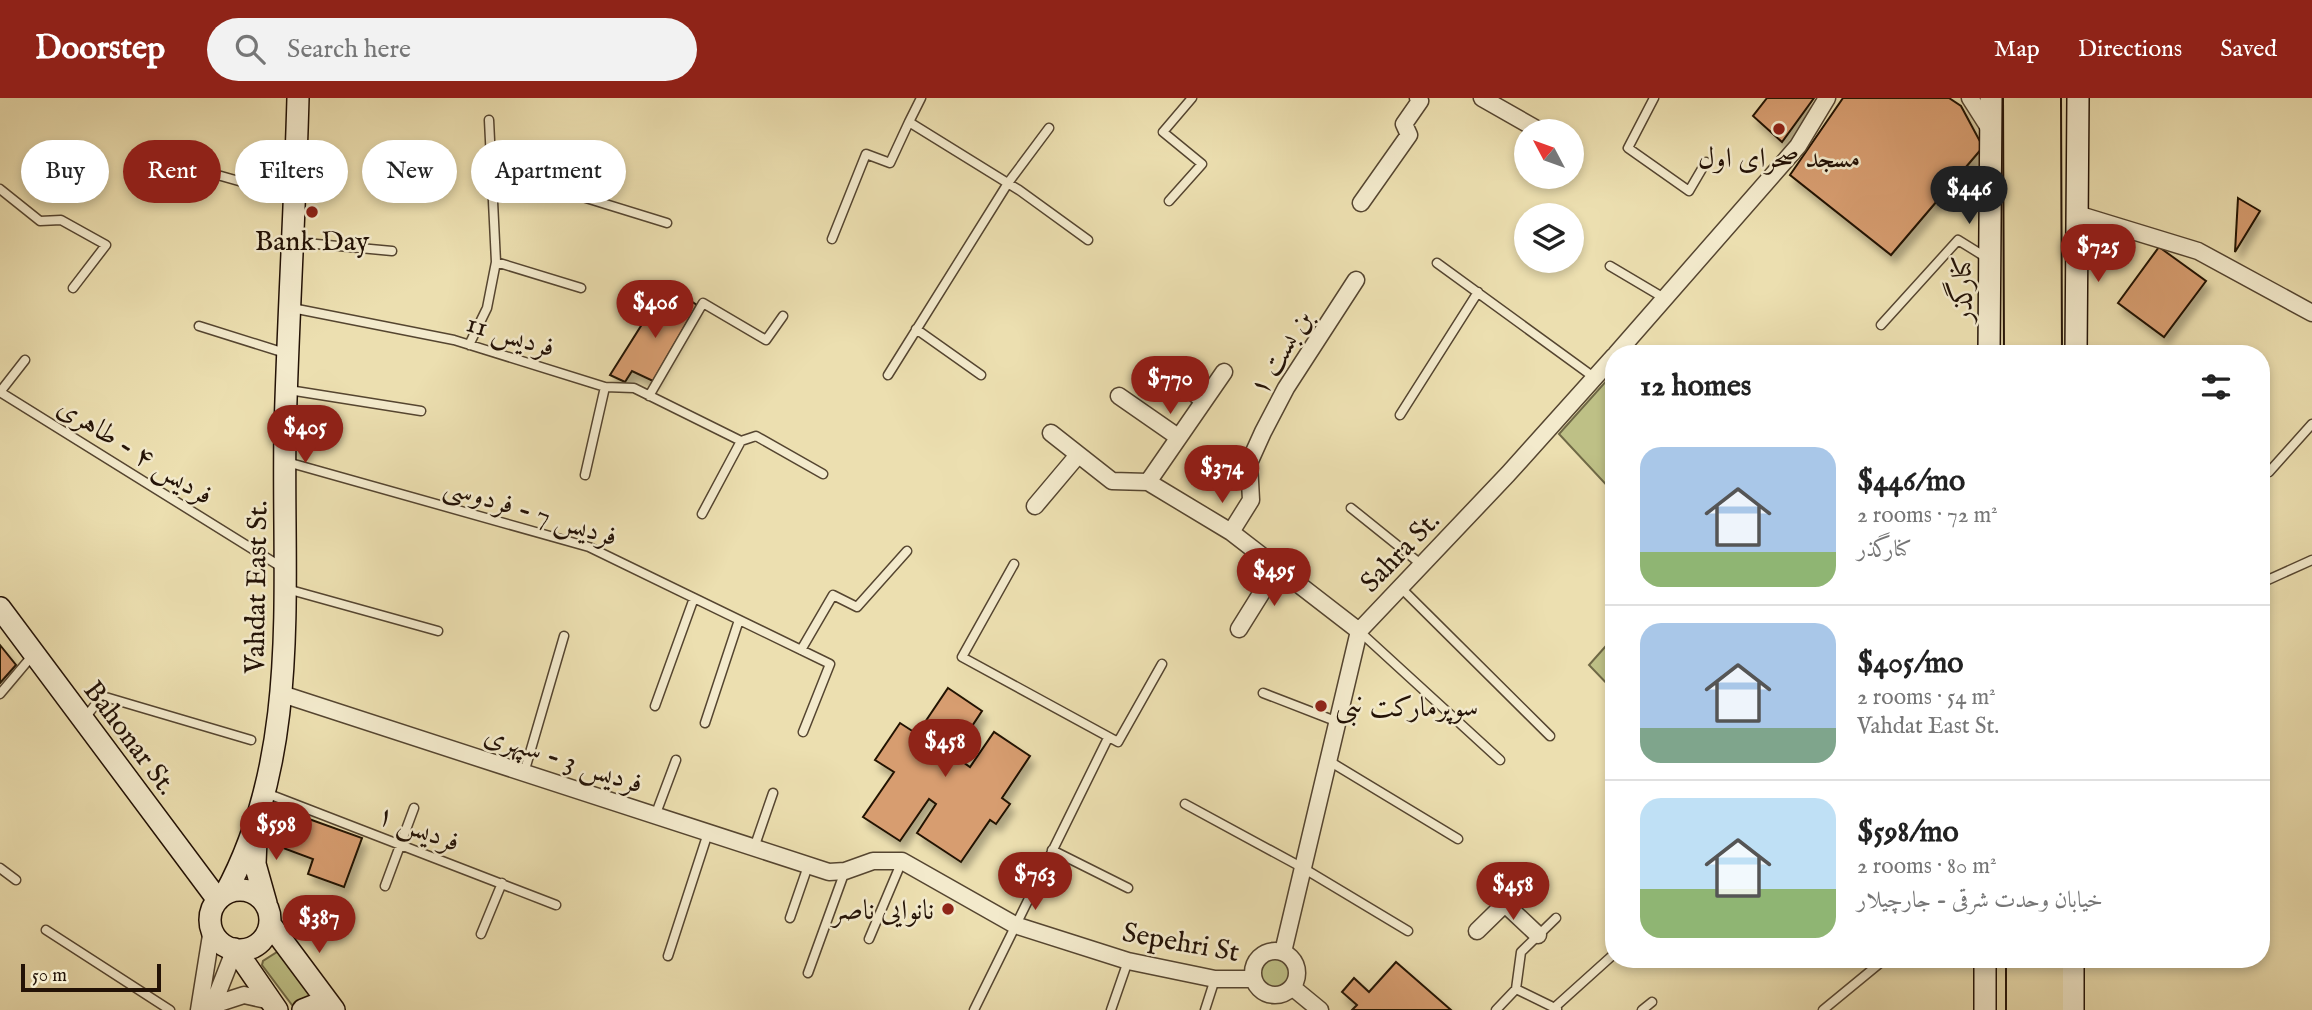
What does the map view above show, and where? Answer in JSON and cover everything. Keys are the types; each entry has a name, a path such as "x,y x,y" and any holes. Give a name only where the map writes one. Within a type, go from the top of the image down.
{"highway":[{"path":"2018,98 2019,345"},
{"path":"2046,98 2047,345"},
{"path":"2021,968 2021,1010"},
{"path":"2049,968 2049,1010"}],"street":[{"name":"Vahdat East St.","path":"297,140 298,98"},
{"path":"1361,203 1409,135 1404,124 1420,101 1418,98"},
{"path":"1482,98 1519,119"},
{"name":"Sahra St.","path":"1624,345 1798,146 1827,98"},
{"path":"1970,98 1991,131"},
{"name":"کنارگذر","path":"1989,345 1990,98"},
{"path":"2076,345 2078,98"},
{"name":"Vahdat East St.","path":"257,822 266,793 282,694 286,390 295,203"},
{"path":"2077,214 2198,251 2312,313"},
{"name":"بن بست ۱","path":"1230,532 1251,500 1249,463 1262,432 1286,388 1356,280"},
{"name":"Sahra St.","path":"1283,952 1359,631 1605,366"},
{"path":"1148,482 1224,372"},
{"path":"1172,376 1204,401"},
{"path":"1119,397 1178,437"},
{"path":"1051,433 1112,481 1148,482 1230,532 1359,631"},
{"path":"1035,506 1078,454"},
{"path":"1239,629 1277,568"},
{"name":"Bahonar St.","path":"0,608 198,874 221,897"},
{"name":"فردیس 3 - سپهری","path":"282,694 808,866 837,872"},
{"path":"207,1008 212,908 239,869 257,822"},
{"path":"235,949 258,944 269,915 255,864 257,822"},
{"path":"837,872 873,861 902,861"},
{"name":"Sepehri St","path":"902,861 1015,925 1128,961 1215,979 1253,979"},
{"path":"198,874 219,876 239,869"},
{"path":"1477,931 1522,887"},
{"path":"221,897 244,890 261,898 269,915 333,1010"},
{"path":"1506,904 1538,935"},
{"path":"212,929 220,943 235,949 274,1006"},
{"path":"207,1008 235,949"},
{"path":"1270,951 1283,952 1292,959 1297,970 1292,987 1282,994 1270,995 1259,989 1253,979 1253,967 1259,956 1270,951"},
{"path":"1984,1010 1985,968"},
{"path":"2073,968 2073,1010"},
{"path":"1292,987 1320,1010"},
{"path":"207,1008 244,996 274,1006"},
{"path":"303,1010 317,1004 333,1010"}],"lane":[{"path":"832,239 866,154 891,163 921,98"},
{"path":"1169,201 1202,164 1163,132 1192,98"},
{"path":"1654,98 1628,148 1689,191 1706,162"},
{"path":"489,120 490,140"},
{"path":"909,122 1008,183 1088,240"},
{"path":"888,375 1008,183 1049,128"},
{"path":"0,189 40,221 61,220 106,246 73,288"},
{"path":"468,345 487,308 496,262 493,203"},
{"path":"602,203 667,223"},
{"path":"1881,325 1958,240 1989,260"},
{"path":"292,242 392,251"},
{"path":"496,262 581,289"},
{"path":"1437,264 1595,378"},
{"path":"1610,266 1664,298"},
{"path":"1400,415 1479,292"},
{"path":"649,396 703,303 766,340 783,316"},
{"name":"فردیس 11","path":"289,308 468,345 605,387 635,388 741,441 756,436 823,474"},
{"path":"199,327 288,354"},
{"path":"916,329 981,375"},
{"path":"0,392 25,360"},
{"path":"585,475 605,387"},
{"path":"286,390 421,411"},
{"name":"فردیس ۴ - طاهری","path":"0,392 283,578 438,631"},
{"path":"2270,471 2312,424"},
{"path":"702,514 741,441"},
{"name":"فردیس 7 - فردوسی","path":"285,461 589,547 830,664 803,732"},
{"path":"1351,508 1422,565"},
{"path":"801,650 832,595 857,607 908,551"},
{"path":"2270,579 2312,559"},
{"path":"1014,564 962,657 1118,742 1162,664"},
{"path":"1401,588 1550,736"},
{"path":"655,706 694,598"},
{"path":"705,723 739,620"},
{"path":"1359,631 1500,760"},
{"path":"524,773 564,636"},
{"path":"0,694 34,653"},
{"path":"1263,694 1338,722"},
{"path":"84,720 103,696 251,740"},
{"path":"974,1010 1108,738"},
{"path":"655,816 676,760"},
{"path":"1328,761 1458,839"},
{"name":"فردیس ۱","path":"266,793 556,905"},
{"path":"754,848 773,793"},
{"path":"1185,804 1303,867 1408,931"},
{"path":"385,886 414,808"},
{"path":"668,956 708,833"},
{"path":"1052,850 1128,888"},
{"path":"869,939 902,861"},
{"path":"790,918 808,866"},
{"path":"0,868 16,880"},
{"path":"808,973 837,872"},
{"path":"481,934 502,883"},
{"path":"1496,1010 1516,989 1521,952 1556,918"},
{"path":"46,930 170,1010"},
{"path":"1111,1010 1128,961"},
{"path":"1516,989 1556,1009 1605,963"},
{"path":"1823,1010 1874,968"},
{"path":"1205,1010 1215,979"},
{"path":"1642,1010 1652,1002"}],"green space":[{"path":"1605,382 1605,483 1559,434"},
{"path":"1605,647 1605,682 1589,665"},
{"path":"281,952 313,996 295,1009 262,965 263,961"},
{"path":"1275,957 1286,962 1291,973 1286,984 1275,989 1264,984 1259,973 1264,962"}],"building":[{"name":"مسجد صحرای اول","path":"1767,98 1814,98 1782,142 1753,116"},
{"path":"1843,98 1949,98 1961,106 1983,147 1891,255 1790,175"},
{"path":"2238,198 2260,211 2235,252"},
{"path":"2159,247 2206,281 2164,337 2118,303"},
{"path":"677,292 697,305 653,381 632,371 625,382 610,375 646,318 652,320"},
{"path":"0,645 16,665 0,683"},
{"path":"948,688 982,711 953,755 970,767 994,732 1030,756 1002,798 1010,804 996,824 990,820 961,862 917,833 936,804 929,799 900,841 863,817 894,772 875,760 900,723 917,734"},
{"path":"295,814 362,838 344,887 308,874 313,859 283,848"},
{"path":"1396,962 1451,1010 1352,1010 1357,1005 1342,992 1354,978 1369,992"}],"place":[{"name":"مسجد صحرای اول","path":"1779,129"},
{"name":"Bank Day","path":"312,212"},
{"name":"سوپرمارکت نبی","path":"1321,706"},
{"name":"نانوایی ناصر","path":"948,909"}]}
